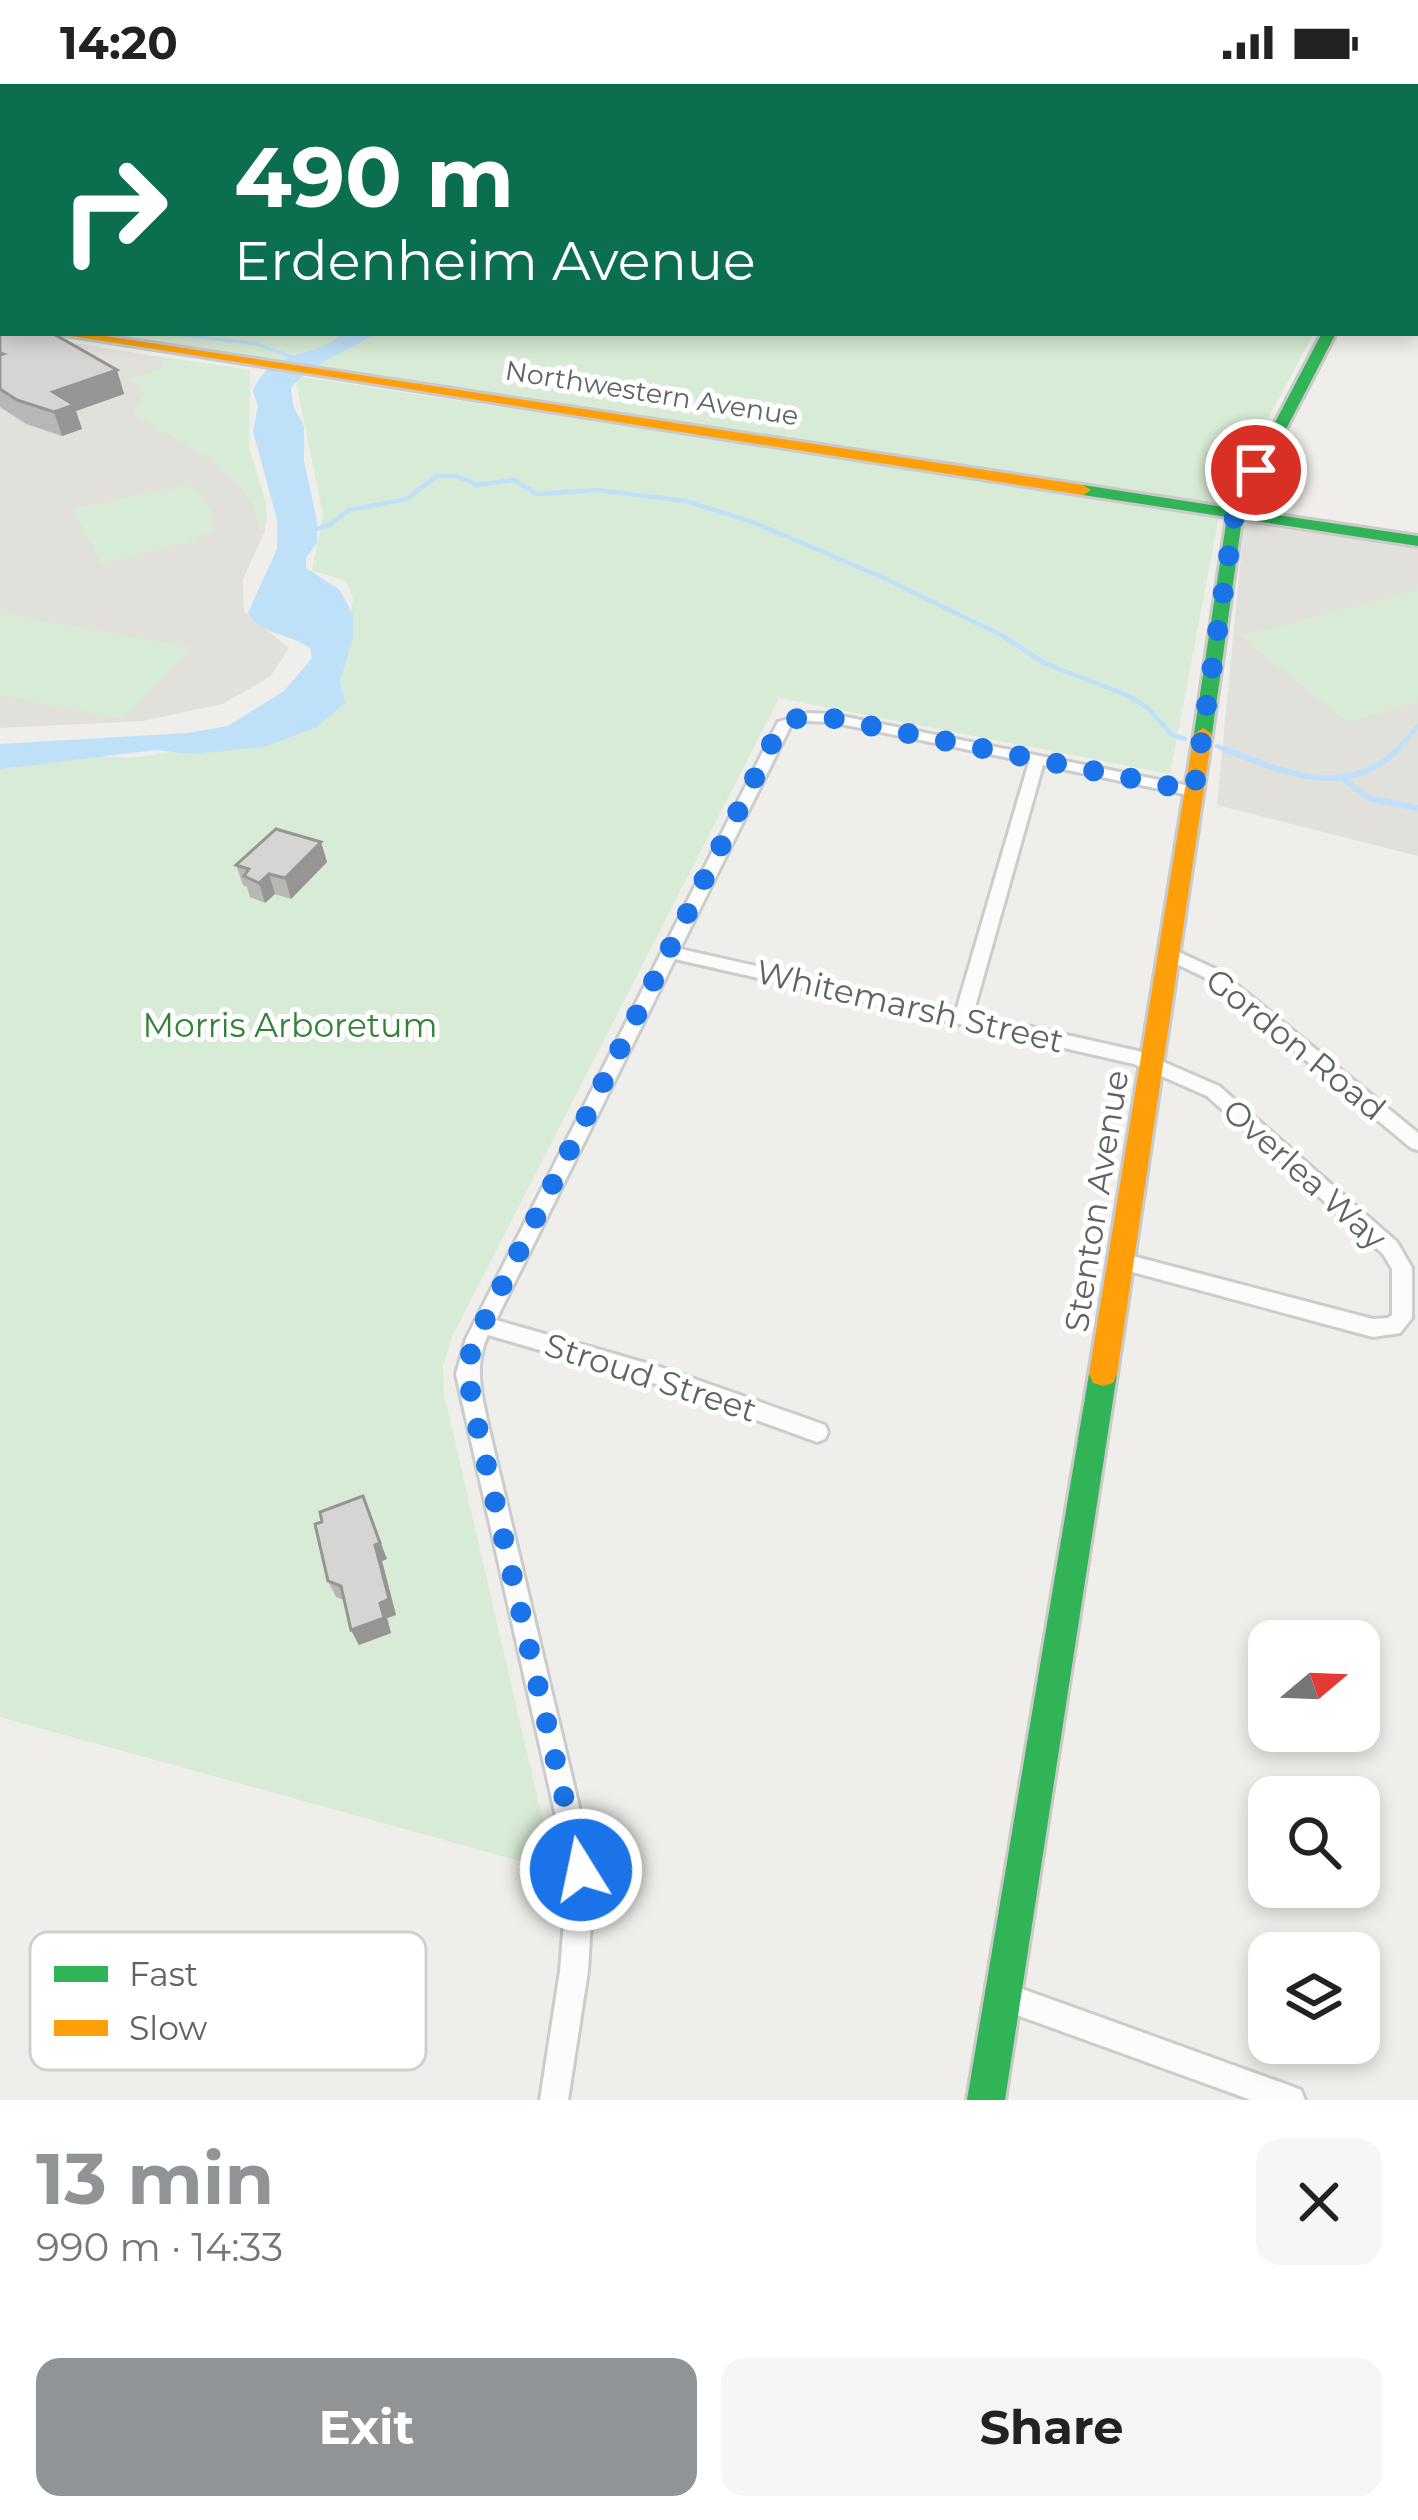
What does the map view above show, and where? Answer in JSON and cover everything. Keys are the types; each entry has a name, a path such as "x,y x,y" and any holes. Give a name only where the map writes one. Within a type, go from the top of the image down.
{"street":[{"name":"Northwestern Avenue","path":"79,336 1418,541"},
{"name":"Stenton Avenue","path":"986,2100 1170,954 1235,513 1327,336"},
{"path":"554,2100 574,1971 581,1870 470,1391 467,1361 484,1324 780,727 790,720 817,717 1194,791"},
{"path":"963,1018 1037,759"},
{"name":"Whitemarsh Street","path":"668,952 1151,1062"},
{"name":"Gordon Road","path":"1170,954 1214,975 1418,1143"},
{"name":"Overlea Way","path":"1120,1261 1373,1328 1393,1327 1402,1318 1402,1268 1390,1248 1213,1091 1151,1062"},
{"name":"Stroud Street","path":"484,1324 663,1378 817,1432"},
{"path":"1003,1996 1291,2100"}],"shaded area":[{"path":"0,336 31,336 247,371 246,447 264,509 265,531 243,579 244,611 289,648 270,677 222,704 143,721 0,728"},
{"path":"1255,520 1418,545 1418,856 1217,805 1244,524"}],"green space":[{"path":"117,336 1312,336 1221,505"},
{"path":"164,357 250,370 249,448 266,503 267,522 259,530 254,509 229,475 132,413 146,391 128,379 162,369"},
{"name":"Morris Arboretum","path":"295,376 1219,516 1170,774 779,698 452,1337 443,1366 444,1394 543,1822 549,1869 0,1717 0,756 132,758 226,744 346,637 353,599 347,582 312,570 323,515"},
{"path":"190,485 208,505 211,532 183,544 101,563 73,509"},
{"path":"1418,590 1418,702 1347,722 1241,636"},
{"path":"0,613 193,648 124,719 0,695"}],"water":[{"path":"340,336 370,336 309,371 291,388 293,406 304,426 304,461 317,521 317,543 306,558 306,568 340,590 353,615 353,639 340,680 345,703 317,727 264,747 194,754 155,750 0,769 0,744 187,733 228,726 284,691 312,658 310,648 261,626 248,613 277,549 277,520 253,431 258,407 253,391 261,376 282,360"}],"building":[{"path":"0,336 57,336 117,370 53,392 74,405 54,412 0,389"},
{"path":"276,829 321,842 285,878 269,874 259,883 244,876 249,869 236,865"},
{"path":"363,1496 380,1543 375,1545 389,1599 380,1603 384,1618 351,1630 341,1586 328,1581 315,1524 322,1522 320,1512"}],"waterway":[{"path":"191,336 256,344 292,357"},
{"path":"310,531 329,525 349,510 407,499 436,476 457,476 477,485 514,480 537,494 597,490 686,501 755,523 882,577 1003,636 1046,664 1127,695 1148,708 1172,735 1185,739"},
{"path":"1397,750 1418,726"},
{"path":"1217,746 1224,749"},
{"path":"1224,749 1291,773 1336,778 1378,765 1397,750"},
{"path":"1224,749 1231,752"},
{"path":"1343,778 1368,798 1418,808"}],"traffic: fast":[{"path":"1203,734 1235,513 1327,336"},
{"path":"1083,490 1418,541"},
{"path":"986,2100 1103,1374"}],"traffic: slow":[{"path":"79,336 1083,490"},
{"path":"1103,1374 1203,734"}],"route":[{"path":"581,1870 478,1429 467,1373 472,1346 780,727 808,716 831,718 1194,791 1235,513 1256,470"}]}
